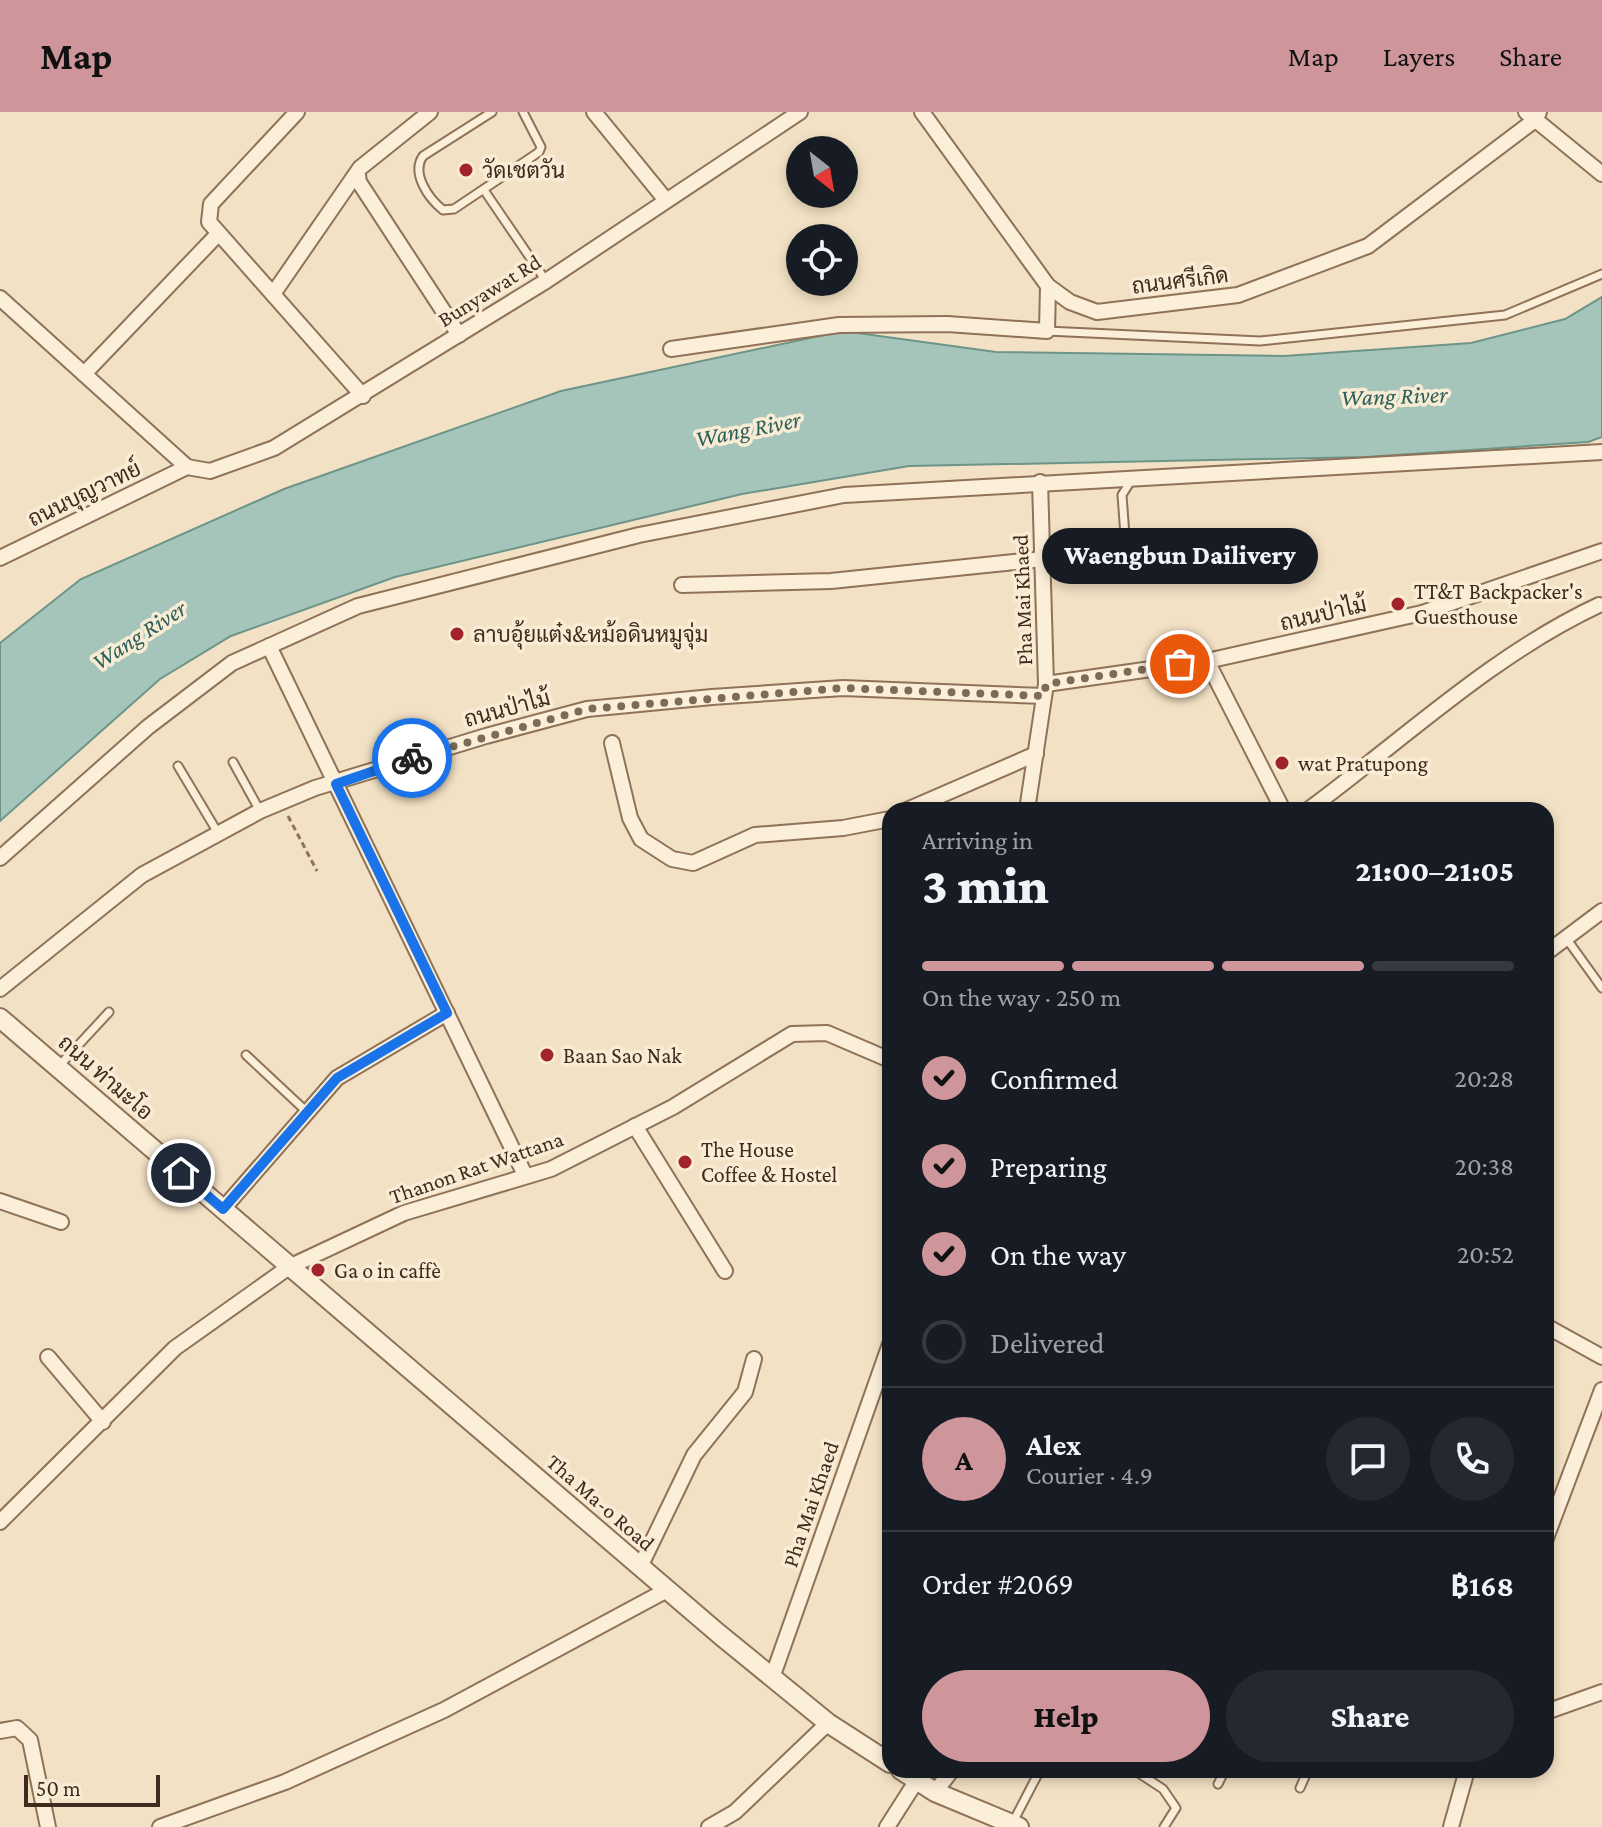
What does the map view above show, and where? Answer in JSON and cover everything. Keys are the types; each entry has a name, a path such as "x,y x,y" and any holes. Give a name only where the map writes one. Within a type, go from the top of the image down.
{"street":[{"path":"297,112 211,204 209,222 217,235 363,396"},
{"path":"273,294 360,168 430,112"},
{"path":"594,112 665,199"},
{"name":"Bunyawat Rd","path":"187,467 210,471 274,448 546,281 800,112"},
{"name":"ถนนศรีเกิด","path":"922,112 1048,286 1070,302 1097,312 1238,295 1368,246 1534,115"},
{"path":"1534,115 1602,174"},
{"path":"358,175 359,182 459,335"},
{"path":"84,374 217,235"},
{"path":"671,349 839,325 947,324 1047,331 1048,286"},
{"path":"0,298 187,467"},
{"path":"0,858 148,727 232,663 358,606 639,535 844,495 1602,452"},
{"name":"ถนนบุญวาทย์","path":"0,558 187,467"},
{"name":"Pha Mai Khaed","path":"1028,802 1045,690 1040,482"},
{"name":"ถนนป่าไม้","path":"0,989 142,875 260,811 423,754 587,709 843,688 1045,690 1207,661 1422,613 1602,551"},
{"path":"682,585 831,581 1043,559"},
{"path":"1318,802 1498,664 1569,619 1599,605"},
{"path":"269,646 525,1175"},
{"path":"1207,661 1279,802"},
{"path":"612,743 630,818 641,839 672,859 693,863 755,835 843,828 882,821"},
{"path":"925,802 1036,754"},
{"path":"1554,947 1602,911"},
{"path":"223,1209 337,1078 447,1013"},
{"name":"ถนน ท่ามะโอ","path":"0,1018 289,1267"},
{"name":"Thanon Rat Wattana","path":"0,1522 175,1348 289,1267 404,1213 551,1169 635,1126 792,1034 827,1033 882,1057"},
{"path":"635,1126 725,1271"},
{"path":"0,1201 61,1222"},
{"name":"Tha Ma-o Road","path":"289,1267 772,1678 828,1723 882,1758"},
{"path":"1554,1330 1602,1357"},
{"path":"48,1357 103,1422"},
{"path":"640,1567 694,1455 745,1392 754,1359"},
{"name":"Pha Mai Khaed","path":"772,1678 882,1367"},
{"path":"1554,1517 1602,1390"},
{"path":"160,1827 285,1782 444,1710 667,1590"},
{"path":"1554,1709 1602,1692"},
{"path":"709,1827 735,1812 828,1723"},
{"path":"0,1731 17,1728 30,1740 48,1827"},
{"path":"887,1827 908,1778"},
{"path":"914,1778 935,1792 1016,1826"},
{"path":"935,1792 946,1778"},
{"path":"1451,1827 1465,1778"},
{"path":"730,1827 735,1812"}],"lane":[{"path":"492,112 423,156 417,171 443,210 454,209 539,152 541,147 537,134 523,112"},
{"path":"484,190 546,281"},
{"path":"1047,331 1260,341 1398,327 1505,315 1602,274"},
{"path":"1126,549 1122,495 1133,478"},
{"path":"233,762 260,811"},
{"path":"178,766 218,834"},
{"path":"1566,938 1602,988"},
{"path":"58,1068 109,1012"},
{"path":"246,1055 307,1112"},
{"path":"1016,1826 1037,1778"},
{"path":"1146,1778 1163,1789 1176,1808 1164,1827"},
{"path":"1218,1784 1221,1778"},
{"path":"1300,1788 1304,1778"}],"path":[{"path":"280,802 317,871"}],"water":[{"name":"Wang River","path":"1602,297 1602,437 1588,442 1366,457 909,466 742,494 395,577 231,636 160,679 0,821 0,643 81,579 284,489 561,391 843,331 996,352 1284,356 1471,343 1565,319"}],"way so far":[{"path":"412,758 587,709 843,688 1044,696 1046,684 1180,664"}],"place":[{"name":"วัดเชตวัน","path":"466,170"},
{"name":"TT&T Backpacker's Guesthouse","path":"1398,604"},
{"name":"ลาบอุ้ยแต๋ง&หม้อดินหมูจุ่ม","path":"457,634"},
{"name":"Waengbun Dailivery","path":"1180,664"},
{"name":"wat Pratupong","path":"1282,763"},
{"name":"Baan Sao Nak","path":"547,1055"},
{"name":"The House Coffee & Hostel","path":"685,1162"},
{"name":"Ga o in caffè","path":"318,1270"}],"route":[{"path":"181,1173 223,1209 337,1078 447,1013 336,784 412,758"}]}
